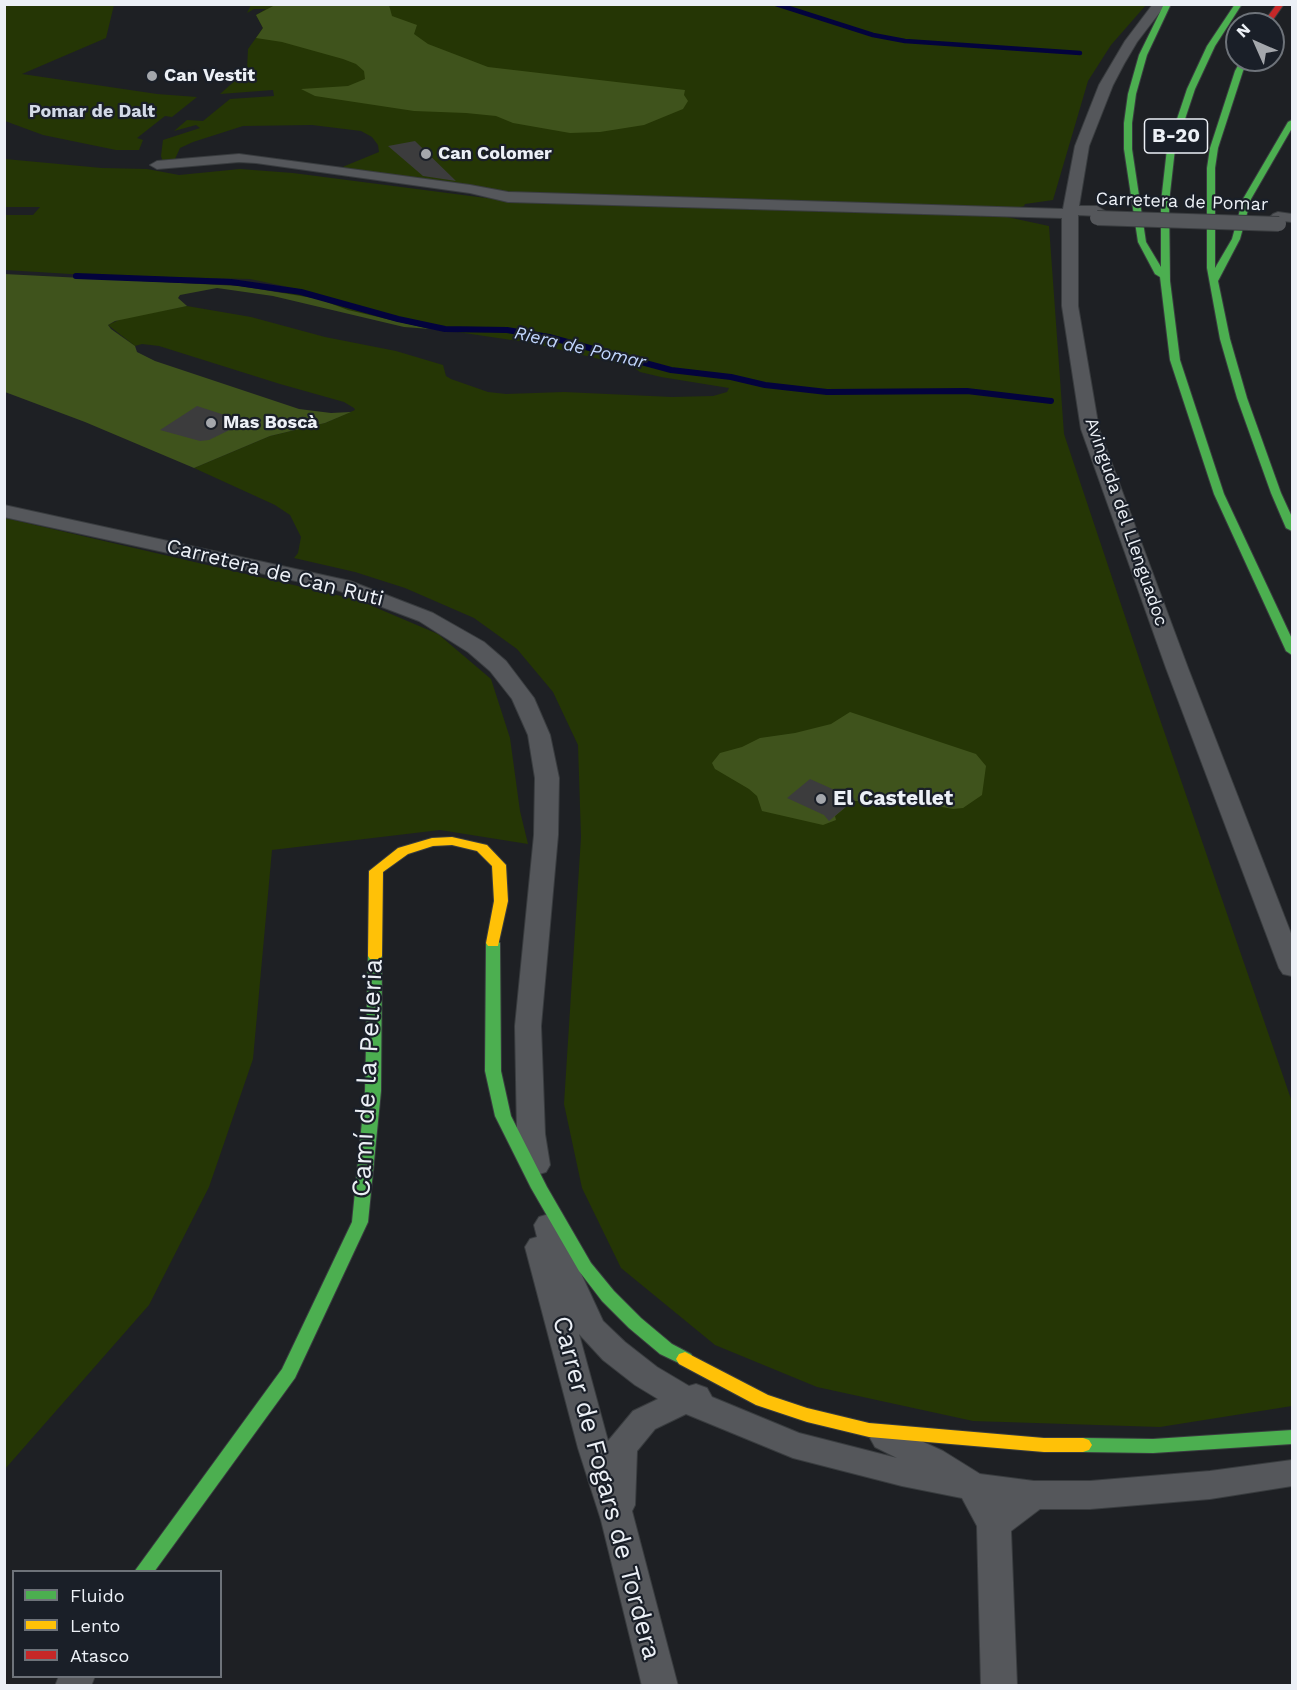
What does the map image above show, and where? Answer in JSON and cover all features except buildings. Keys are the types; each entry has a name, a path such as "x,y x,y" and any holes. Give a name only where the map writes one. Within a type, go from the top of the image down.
{"main road":[{"path":"1165,281 1142,242 1128,149 1128,123 1132,94 1143,55 1168,4"},
{"name":"B-20","path":"1239,4 1211,46 1201,67 1191,89 1171,149 1165,202 1165,281 1175,360 1215,483 1293,651"},
{"name":"B-20","path":"1239,72 1217,137 1211,168 1210,227 1213,282 1225,339 1242,398 1276,493 1293,528"},
{"path":"1213,282 1236,240 1247,199 1293,122"},
{"name":"Carretera de Can Ruti","path":"432,842 452,841 482,848 499,865 501,901 493,937 493,1071 502,1116 539,1188 585,1267 608,1296 666,1349 762,1400 807,1415 869,1430 1044,1445 1153,1446 1293,1437"},
{"name":"Camí de la Pelleria","path":"144,1570 289,1372 360,1222 373,1091 376,871 403,851 432,842"}],"street":[{"name":"Avinguda del Llenguadoc","path":"1160,4 1131,40 1106,85 1082,146 1070,214 1070,306 1090,429 1177,668 1293,968"},
{"path":"157,165 239,158 255,159 535,198 1070,214"},
{"name":"Carretera de Pomar","path":"1070,214 1285,221"},
{"name":"Carretera de Can Ruti","path":"4,511 343,585 426,617 476,647 498,666 523,698 538,735 547,778 546,835 528,1026 531,1134 539,1188 556,1252 591,1328 614,1351 646,1376 685,1400 793,1445 902,1473 973,1487 1034,1495 1090,1495 1210,1485 1293,1473"},
{"name":"Carretera de Can Ruti","path":"539,1188 538,1238 552,1290"},
{"name":"Carrer de Fogars de Tordera","path":"552,1290 594,1448 618,1520 660,1686"},
{"name":"Carretera de Can Ruti","path":"618,1520 621,1447 644,1420 685,1400 704,1395 762,1400"},
{"name":"Carretera de Can Ruti","path":"869,1430 931,1460 973,1487"},
{"path":"973,1487 994,1525 999,1686"},
{"path":"994,1525 1034,1495"}],"green space":[{"path":"277,4 389,5 392,16 417,25 414,34 428,44 488,67 685,90 684,95 688,101 683,109 644,125 600,132 570,133 513,123 496,116 414,111 315,96 301,89 348,86 365,79 364,71 356,64 343,59 282,42 256,38 263,28 256,15"},
{"path":"4,5 114,5 106,38 22,74 157,94 197,97 172,117 165,116 137,138 143,140 139,150 116,150 43,135 5,121"},
{"path":"251,5 1146,5 1111,45 1088,81 1053,200 1025,204 1015,209 523,195 340,168 379,152 378,145 372,137 361,131 312,125 243,126 180,148 175,159 185,162 163,162 161,156 163,140 200,128 196,125 174,131 187,120 203,121 230,99 274,96 273,90 220,94 247,70 248,49 263,28 256,15 266,9 254,9 247,13"},
{"path":"5,159 102,168 147,169 179,175 240,169 293,173 486,198 710,208 1007,217 1049,226 1064,434 1292,1102 1292,1406 1160,1427 973,1421 817,1387 715,1345 621,1268 582,1188 564,1104 581,837 578,745 553,692 517,649 474,618 405,588 355,572 294,558 298,553 301,537 290,515 275,505 194,468 270,436 325,423 355,410 354,408 344,402 159,346 142,344 135,346 108,325 123,318 187,306 251,317 325,337 396,351 443,365 446,376 451,379 488,392 506,394 564,392 672,397 713,396 727,392 729,388 661,377 640,372 633,367 532,343 430,328 273,296 298,289 250,279 87,275 5,270 4,215 33,215 40,207 5,207"},
{"path":"4,274 240,286 319,299 348,310 430,329 404,327 273,296 217,288 180,295 178,298 187,306 115,321 108,325 135,346 137,352 155,361 299,409 331,413 351,412 325,423 270,436 194,468 85,422 5,392"},
{"path":"5,518 358,600 438,634 491,679 510,738 520,811 528,844 440,830 272,850 253,1059 209,1187 149,1305 5,1469"},
{"path":"850,712 976,754 986,766 982,795 963,808 953,809 914,802 853,801 835,816 836,820 823,825 762,811 757,796 715,769 712,763 720,753 742,747 760,738 795,733 831,724"}],"waterway":[{"path":"776,4 873,35 905,41 1080,53"},
{"name":"Riera de Pomar","path":"76,276 231,282 301,292 398,319 445,329 507,330 549,337 671,370 731,377 765,385 827,392 967,391 1051,401"}],"traffic: fast":[{"path":"1160,274 1142,242 1128,149 1128,123 1132,94 1143,55 1168,4"},
{"path":"1239,4 1211,46 1191,89 1171,149 1165,202 1165,281 1175,360 1219,494 1292,651"},
{"path":"1239,72 1214,148 1211,168 1211,268 1225,339 1242,398 1276,493 1292,528"},
{"path":"1213,282 1236,239 1247,199 1292,122"},
{"path":"493,943 493,1071 503,1116 539,1188 585,1267 608,1296 635,1323 666,1349 685,1359"},
{"path":"144,1570 289,1373 360,1222 373,1091 375,956"},
{"path":"1083,1445 1153,1446 1292,1437"}],"traffic: slow":[{"path":"375,956 376,871 403,851 432,842 452,841 482,848 499,865 501,901 493,943"},
{"path":"685,1359 762,1400 807,1415 869,1430 1044,1445 1083,1445"}],"traffic: jam":[{"path":"1275,12 1281,4"}],"place":[{"name":"Can Vestit","path":"152,76"},
{"name":"Can Colomer","path":"426,154"},
{"name":"Mas Boscà","path":"211,423"},
{"name":"El Castellet","path":"821,799"}],"district":[{"name":"Pomar de Dalt","path":"92,112"}]}
